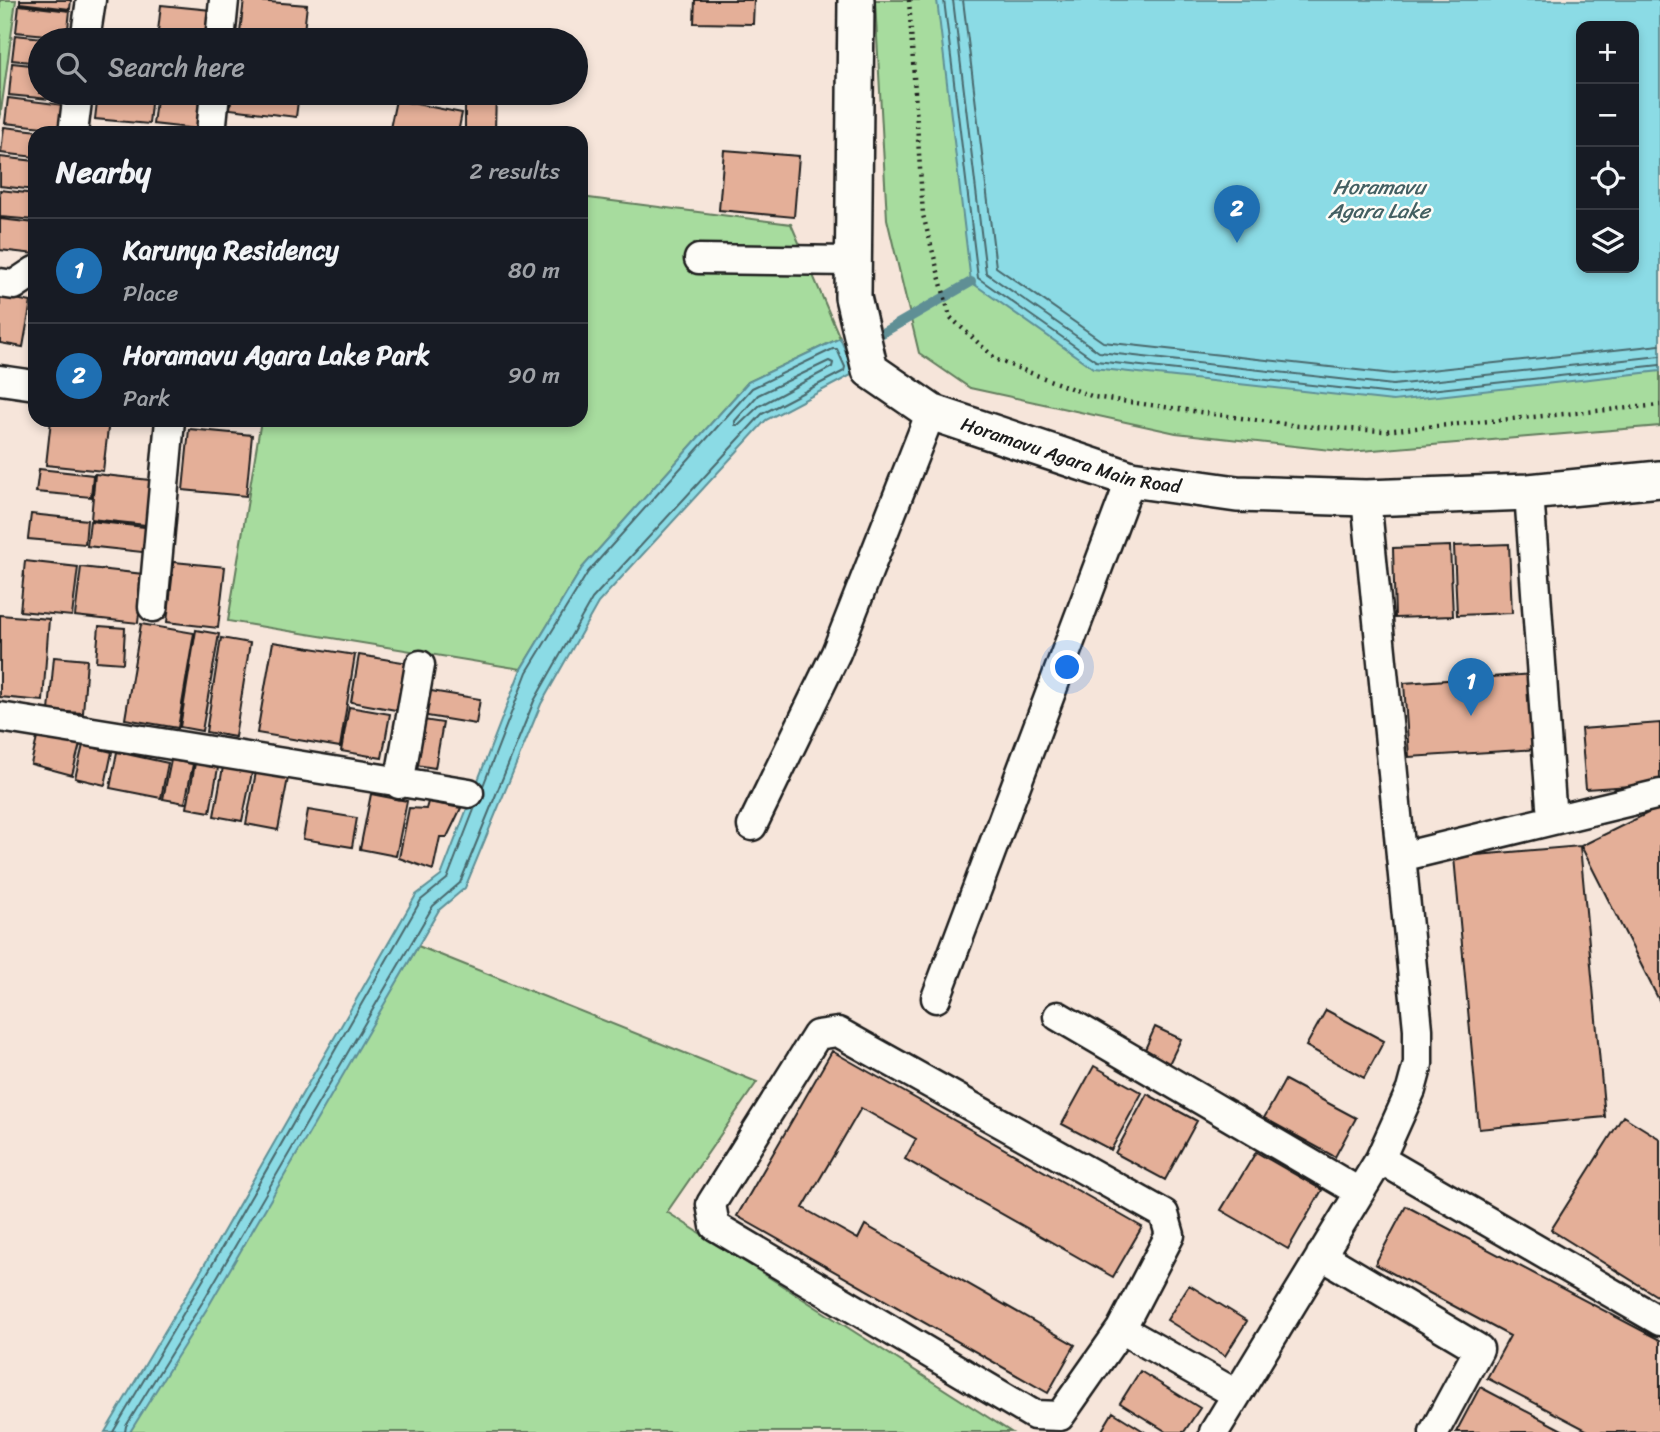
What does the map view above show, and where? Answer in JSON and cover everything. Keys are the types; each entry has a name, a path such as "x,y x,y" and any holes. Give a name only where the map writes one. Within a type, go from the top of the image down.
{"street":[{"path":"87,28 91,0"},
{"path":"221,28 224,0"},
{"name":"Horamavu Agara Main Road","path":"856,0 852,297 867,355 931,412 1130,479 1237,494 1366,498 1529,492 1660,479"},
{"path":"74,126 76,105"},
{"path":"212,126 214,105"},
{"path":"699,259 853,261"},
{"path":"0,283 13,285 28,275"},
{"path":"0,380 28,384"},
{"path":"752,826 836,653 931,412"},
{"path":"153,607 169,427"},
{"path":"936,998 1130,479"},
{"path":"1529,492 1551,806"},
{"path":"1213,1432 1380,1159 1411,1090 1418,1065 1418,1029 1366,498"},
{"path":"399,783 420,665"},
{"path":"0,717 469,793"},
{"path":"1401,857 1660,794"},
{"path":"1058,1016 1359,1192"},
{"path":"838,1032 1164,1214 1170,1235 1121,1329 1060,1416 1034,1415 715,1226 711,1204 817,1035 838,1032"},
{"path":"1380,1159 1660,1321"},
{"path":"1321,1255 1479,1349 1434,1432"},
{"path":"1121,1329 1236,1394"}],"path":[{"path":"909,0 923,215 950,317 997,360 1094,397 1298,426 1384,431 1660,405"}],"green space":[{"path":"0,0 16,0 0,119"},
{"name":"Horamavu Agara Lake","path":"875,0 1660,0 1660,426 1349,452 1176,433 970,388 919,353 887,219"},
{"path":"588,198 791,224 840,338 748,382 582,568 521,669 228,621 260,427 588,427"},
{"path":"418,946 757,1082 667,1212 1011,1432 129,1432"}],"water":[{"name":"Horamavu Agara Lake","path":"937,0 1660,0 1660,371 1393,401 1093,368 971,282"},
{"path":"840,338 855,373 766,420 598,603 541,704 465,888 439,910 208,1307 130,1432 105,1432 206,1262 416,895 441,876 521,669 582,568 748,382"}],"building":[{"path":"20,0 71,0 70,9 20,3"},
{"path":"244,0 307,5 304,28 240,28"},
{"path":"695,0 754,0 753,24 694,23"},
{"path":"19,5 70,11 68,28 28,28 28,33 16,32"},
{"path":"161,5 211,10 209,28 158,28"},
{"path":"15,35 28,36 28,62 12,60"},
{"path":"12,63 28,65 28,97 9,95"},
{"path":"8,98 28,100 28,105 64,105 62,126 5,123"},
{"path":"97,105 151,105 149,124 95,119"},
{"path":"155,105 200,105 197,126 153,124"},
{"path":"230,105 298,105 296,117 230,109"},
{"path":"395,105 421,105 462,113 459,126 390,126"},
{"path":"465,105 496,105 495,126 465,126"},
{"path":"4,127 28,130 28,156 1,153"},
{"path":"724,150 799,156 794,217 719,210"},
{"path":"0,157 28,160 28,189 0,186"},
{"path":"0,190 28,193 28,219 0,217"},
{"path":"0,219 28,222 28,253 0,250"},
{"path":"0,296 28,301 23,347 0,343"},
{"path":"50,427 108,427 103,471 46,465"},
{"path":"189,429 252,435 246,496 183,490"},
{"path":"39,469 93,475 91,497 36,492"},
{"path":"95,474 159,481 155,526 91,519"},
{"path":"31,514 87,520 85,544 28,539"},
{"path":"90,521 154,528 151,553 87,546"},
{"path":"1509,544 1512,613 1457,615 1454,546"},
{"path":"1450,546 1453,616 1395,618 1393,548"},
{"path":"25,561 78,567 72,616 20,611"},
{"path":"174,562 225,567 218,628 167,622"},
{"path":"81,567 143,574 138,623 75,616"},
{"path":"0,615 49,619 43,701 0,697"},
{"path":"141,624 194,633 178,728 125,719"},
{"path":"99,626 125,628 123,663 96,661"},
{"path":"196,630 219,634 202,731 180,727"},
{"path":"221,638 250,643 235,737 206,732"},
{"path":"273,642 355,655 340,747 257,733"},
{"path":"359,655 415,664 407,712 351,702"},
{"path":"54,657 87,660 83,713 49,711"},
{"path":"1534,674 1539,749 1409,757 1404,683"},
{"path":"425,690 480,699 476,724 421,715"},
{"path":"349,707 390,714 382,758 341,751"},
{"path":"417,719 443,723 435,768 410,764"},
{"path":"1660,723 1660,784 1586,789 1581,729"},
{"path":"37,738 80,744 72,775 31,764"},
{"path":"83,745 112,752 105,785 75,778"},
{"path":"117,752 168,763 161,798 110,788"},
{"path":"171,760 193,764 185,803 163,799"},
{"path":"195,763 218,768 210,812 187,808"},
{"path":"223,767 252,773 242,821 214,816"},
{"path":"256,772 288,778 278,830 246,824"},
{"path":"371,794 407,801 396,856 360,849"},
{"path":"428,802 461,808 447,837 440,837 433,870 399,858 409,808 426,809"},
{"path":"1660,807 1660,1002 1581,846"},
{"path":"308,810 357,818 352,847 303,839"},
{"path":"1580,846 1605,1117 1479,1129 1454,857"},
{"path":"1326,1010 1384,1041 1364,1078 1306,1046"},
{"path":"1155,1027 1181,1039 1167,1068 1142,1056"},
{"path":"832,1051 1142,1227 1113,1277 905,1159 916,1139 861,1108 803,1208 858,1239 865,1225 1075,1345 1048,1393 737,1216"},
{"path":"1094,1066 1142,1093 1111,1150 1062,1124"},
{"path":"1285,1080 1356,1118 1335,1157 1264,1118"},
{"path":"1147,1094 1197,1121 1165,1180 1115,1153"},
{"path":"1623,1116 1660,1139 1660,1298 1551,1230"},
{"path":"1256,1152 1322,1190 1288,1249 1221,1210"},
{"path":"1406,1206 1660,1340 1660,1432 1590,1432 1487,1378 1510,1336 1375,1264"},
{"path":"1189,1285 1247,1321 1225,1356 1167,1320"},
{"path":"1140,1371 1200,1408 1184,1432 1167,1432 1120,1403"},
{"path":"1480,1387 1566,1432 1456,1432"},
{"path":"1113,1412 1145,1432 1101,1432"}],"waterway":[{"path":"870,340 971,282"}],"place":[{"name":"Horamavu Agara Lake Park","path":"1237,243"},
{"name":"Karunya Residency","path":"1471,716"}]}
